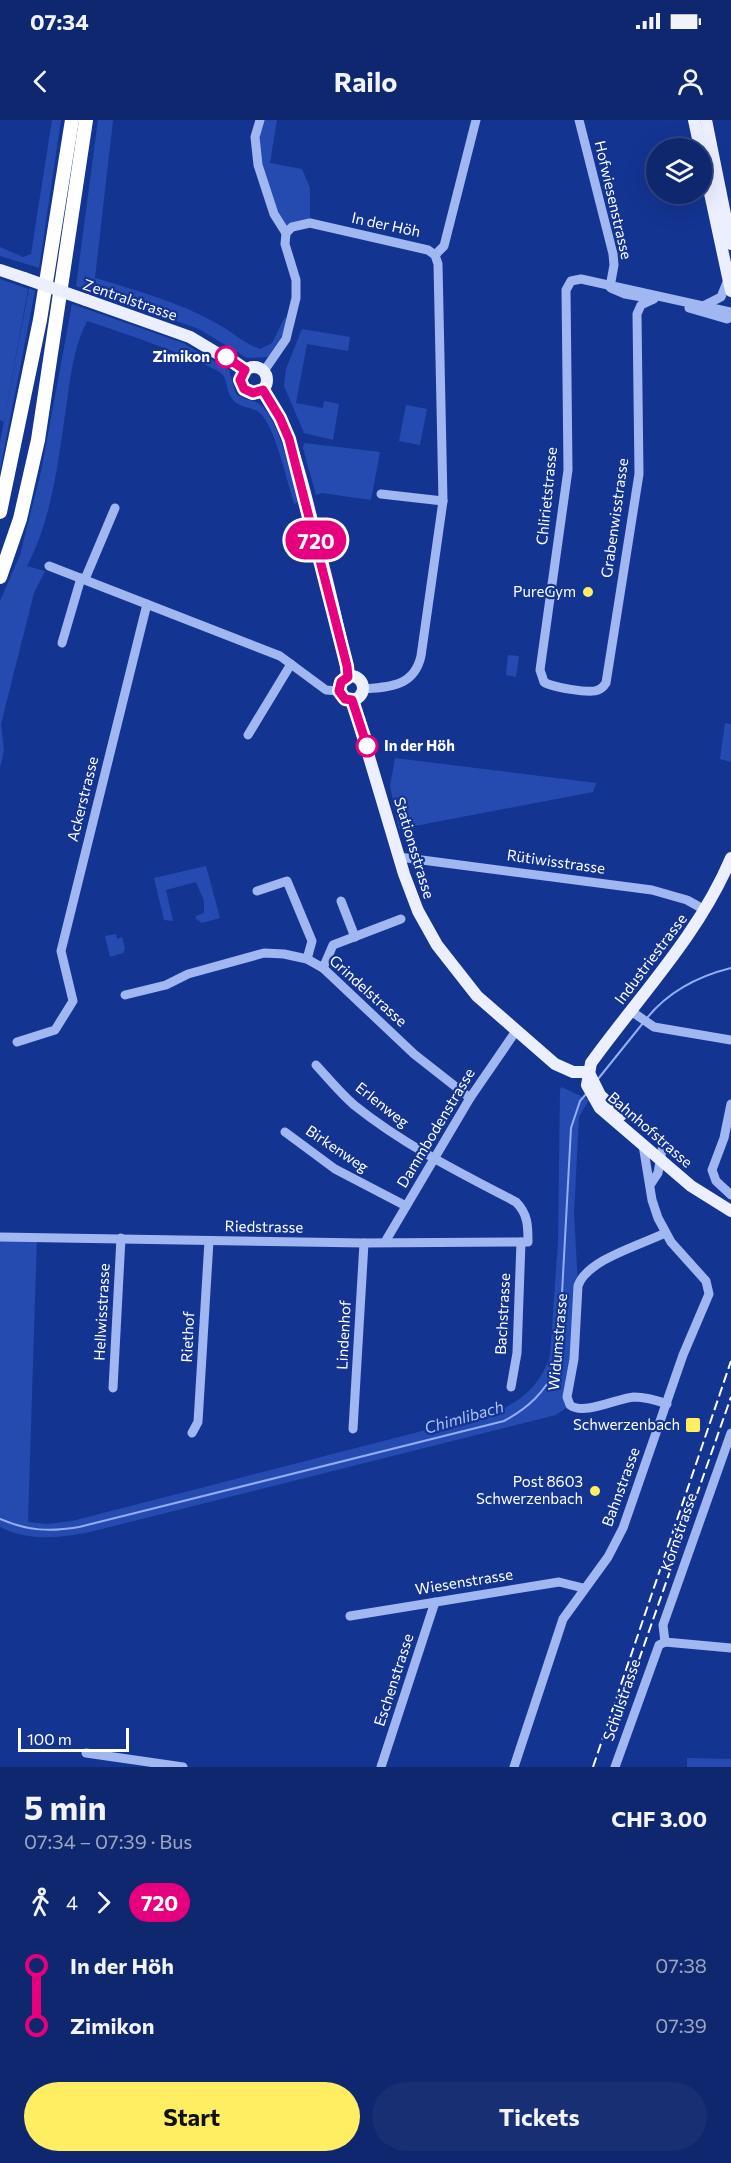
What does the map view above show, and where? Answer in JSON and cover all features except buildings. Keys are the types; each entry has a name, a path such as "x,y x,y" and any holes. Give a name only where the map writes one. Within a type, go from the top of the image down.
{"highway":[{"path":"0,512 40,320 72,120"},
{"path":"0,577 20,519 38,440 86,120"}],"main road":[{"path":"694,120 698,138"},
{"path":"706,120 731,244"},
{"path":"712,201 731,291"},
{"name":"Zentralstrasse","path":"0,270 190,337 245,370"},
{"path":"257,367 264,371 267,379 263,390 253,393 244,389 240,380 245,370 257,367"},
{"path":"263,390 280,418 289,439 324,569 348,677"},
{"path":"348,677 356,678 362,688 360,695 352,700 345,699 339,691 341,682 348,677"},
{"name":"Stationsstrasse","path":"352,700 399,857 418,911 448,962 477,996 516,1031 564,1070 591,1084"},
{"name":"Industriestrasse","path":"591,1084 591,1063 635,1014 679,951 705,910 731,858"},
{"name":"Bahnhofstrasse","path":"591,1084 600,1108 643,1145 665,1156 679,1175 711,1201 729,1210"},
{"name":"Bahnhofstrasse","path":"591,1084 610,1106 729,1210"}],"street":[{"path":"260,120 255,137 258,165 274,214 286,233 285,244 296,280 296,298 286,339 264,371"},
{"path":"435,255 444,246 476,120"},
{"name":"Hofwiesenstrasse","path":"579,120 614,265 609,286"},
{"name":"In der Höh","path":"286,233 292,226 310,223 428,250 435,255 438,264 443,501 437,557 417,670 407,680 398,684 362,688"},
{"path":"704,306 721,297 729,278"},
{"name":"Chlirietstrasse","path":"607,678 606,683 596,691 553,687 544,682 540,669 568,470 566,290 571,281 581,279 731,312"},
{"name":"Chlirietstrasse","path":"609,286 620,293 654,299 727,319 731,317"},
{"name":"Grabenwisstrasse","path":"607,678 639,474 637,314 641,305 654,299"},
{"path":"381,494 443,501"},
{"path":"62,643 83,578 115,508"},
{"path":"49,566 280,656 326,690 339,691"},
{"name":"Ackerstrasse","path":"17,1041 55,1030 78,1002 61,951 147,604"},
{"path":"248,735 291,664"},
{"name":"Rütiwisstrasse","path":"399,857 652,890 687,900 705,910"},
{"path":"257,891 287,881 312,941 307,959"},
{"path":"341,901 355,937"},
{"path":"323,968 330,948 401,919"},
{"name":"Grindelstrasse","path":"125,995 166,985 188,974 264,953 307,959 323,968 414,1054 470,1098"},
{"path":"635,1014 649,1025 731,1040"},
{"name":"Dammbodenstrasse","path":"385,1242 470,1098 516,1031"},
{"name":"Erlenweg","path":"316,1065 352,1103 395,1136 435,1160"},
{"path":"731,1104 724,1138 712,1170 716,1182 731,1195"},
{"name":"Birkenweg","path":"285,1132 335,1169 406,1206"},
{"name":"Bahnstrasse","path":"514,1767 563,1618 608,1557 623,1528 709,1294 705,1281 665,1233 656,1213 650,1185 653,1172 643,1145"},
{"path":"665,1156 651,1164 653,1172 679,1175"},
{"name":"Bachstrasse","path":"435,1160 516,1202 523,1209 528,1221 517,1353 511,1387"},
{"name":"Widumstrasse","path":"665,1233 591,1267 580,1277 574,1359 567,1397 570,1405 581,1409 634,1397 648,1398 667,1404"},
{"name":"Riedstrasse","path":"0,1237 364,1243 525,1242"},
{"name":"Hellwisstrasse","path":"113,1388 121,1238"},
{"name":"Riethof","path":"192,1433 198,1422 209,1241"},
{"name":"Lindenhof","path":"353,1429 364,1243"},
{"name":"Kornstrasse","path":"665,1642 663,1625 731,1433"},
{"name":"Wiesenstrasse","path":"350,1616 559,1582 584,1588"},
{"name":"Eschenstrasse","path":"381,1767 435,1602"},
{"path":"665,1642 731,1648"},
{"name":"Schulstrasse","path":"615,1767 656,1649 665,1642"},
{"path":"86,1753 183,1767"}],"shaded area":[{"path":"52,120 61,120 39,268 0,256 0,247 23,257 31,254"},
{"path":"98,120 113,120 95,278 187,309 260,349 272,343 285,317 289,318 279,343 270,357 247,358 199,329 76,286"},
{"path":"260,120 277,120 270,163 302,169 310,188 310,223 286,233 258,165"},
{"path":"0,279 28,289 4,422 0,420"},
{"path":"29,288 35,291 0,470 0,442"},
{"path":"72,304 183,343 229,370 236,394 261,405 274,423 299,502 294,504 272,432 258,411 233,400 223,375 182,355 87,321 74,360 49,506 36,547 27,566 45,571 34,593 1,724 4,751 0,768 0,601 20,555 41,472"},
{"path":"302,329 350,337 348,351 307,344 296,403 323,408 324,401 339,404 333,440 304,433 284,386 286,369"},
{"path":"406,405 427,409 420,445 399,441"},
{"path":"304,443 380,452 371,500 322,493 316,495 303,448"},
{"path":"508,655 519,656 516,677 506,675"},
{"path":"725,723 731,724 731,762 720,759"},
{"path":"395,758 596,783 593,792 399,829 390,786"},
{"path":"206,866 220,918 202,923 196,919 196,916 204,913 204,901 196,882 166,890 173,921 164,920 154,878"},
{"path":"116,934 117,939 122,937 125,949 123,953 110,957 105,936"},
{"path":"562,1087 589,1100 579,1117 574,1213 578,1286 570,1405 556,1415 94,1531 34,1537 0,1527 0,1237 37,1236 28,1522 47,1524 72,1521 496,1412 514,1403 536,1383 550,1356 558,1242 560,1089"},
{"path":"687,1758 731,1759 731,1767 687,1767"}],"waterway":[{"name":"Chimlibach","path":"647,1018 664,1000 685,986 731,968"},
{"name":"Chimlibach","path":"598,1079 643,1023"},
{"name":"Chimlibach","path":"0,1519 20,1526 39,1529 58,1530 79,1527 504,1421 529,1405 558,1367 571,1128 580,1101 587,1093"}],"railway":[{"path":"593,1767 731,1361"},
{"path":"634,1674 731,1397"}],"bus line":[{"name":"720","path":"226,357 245,370 240,380 244,389 253,393 263,390 280,418 289,439 347,666 348,677 341,682 339,691 345,699 352,700 367,746"}],"place":[{"name":"Zimikon","path":"226,357"},
{"name":"PureGym","path":"588,592"},
{"name":"In der Höh","path":"367,746"},
{"name":"Schwerzenbach","path":"693,1425"},
{"name":"Post 8603 Schwerzenbach","path":"595,1491"}]}
